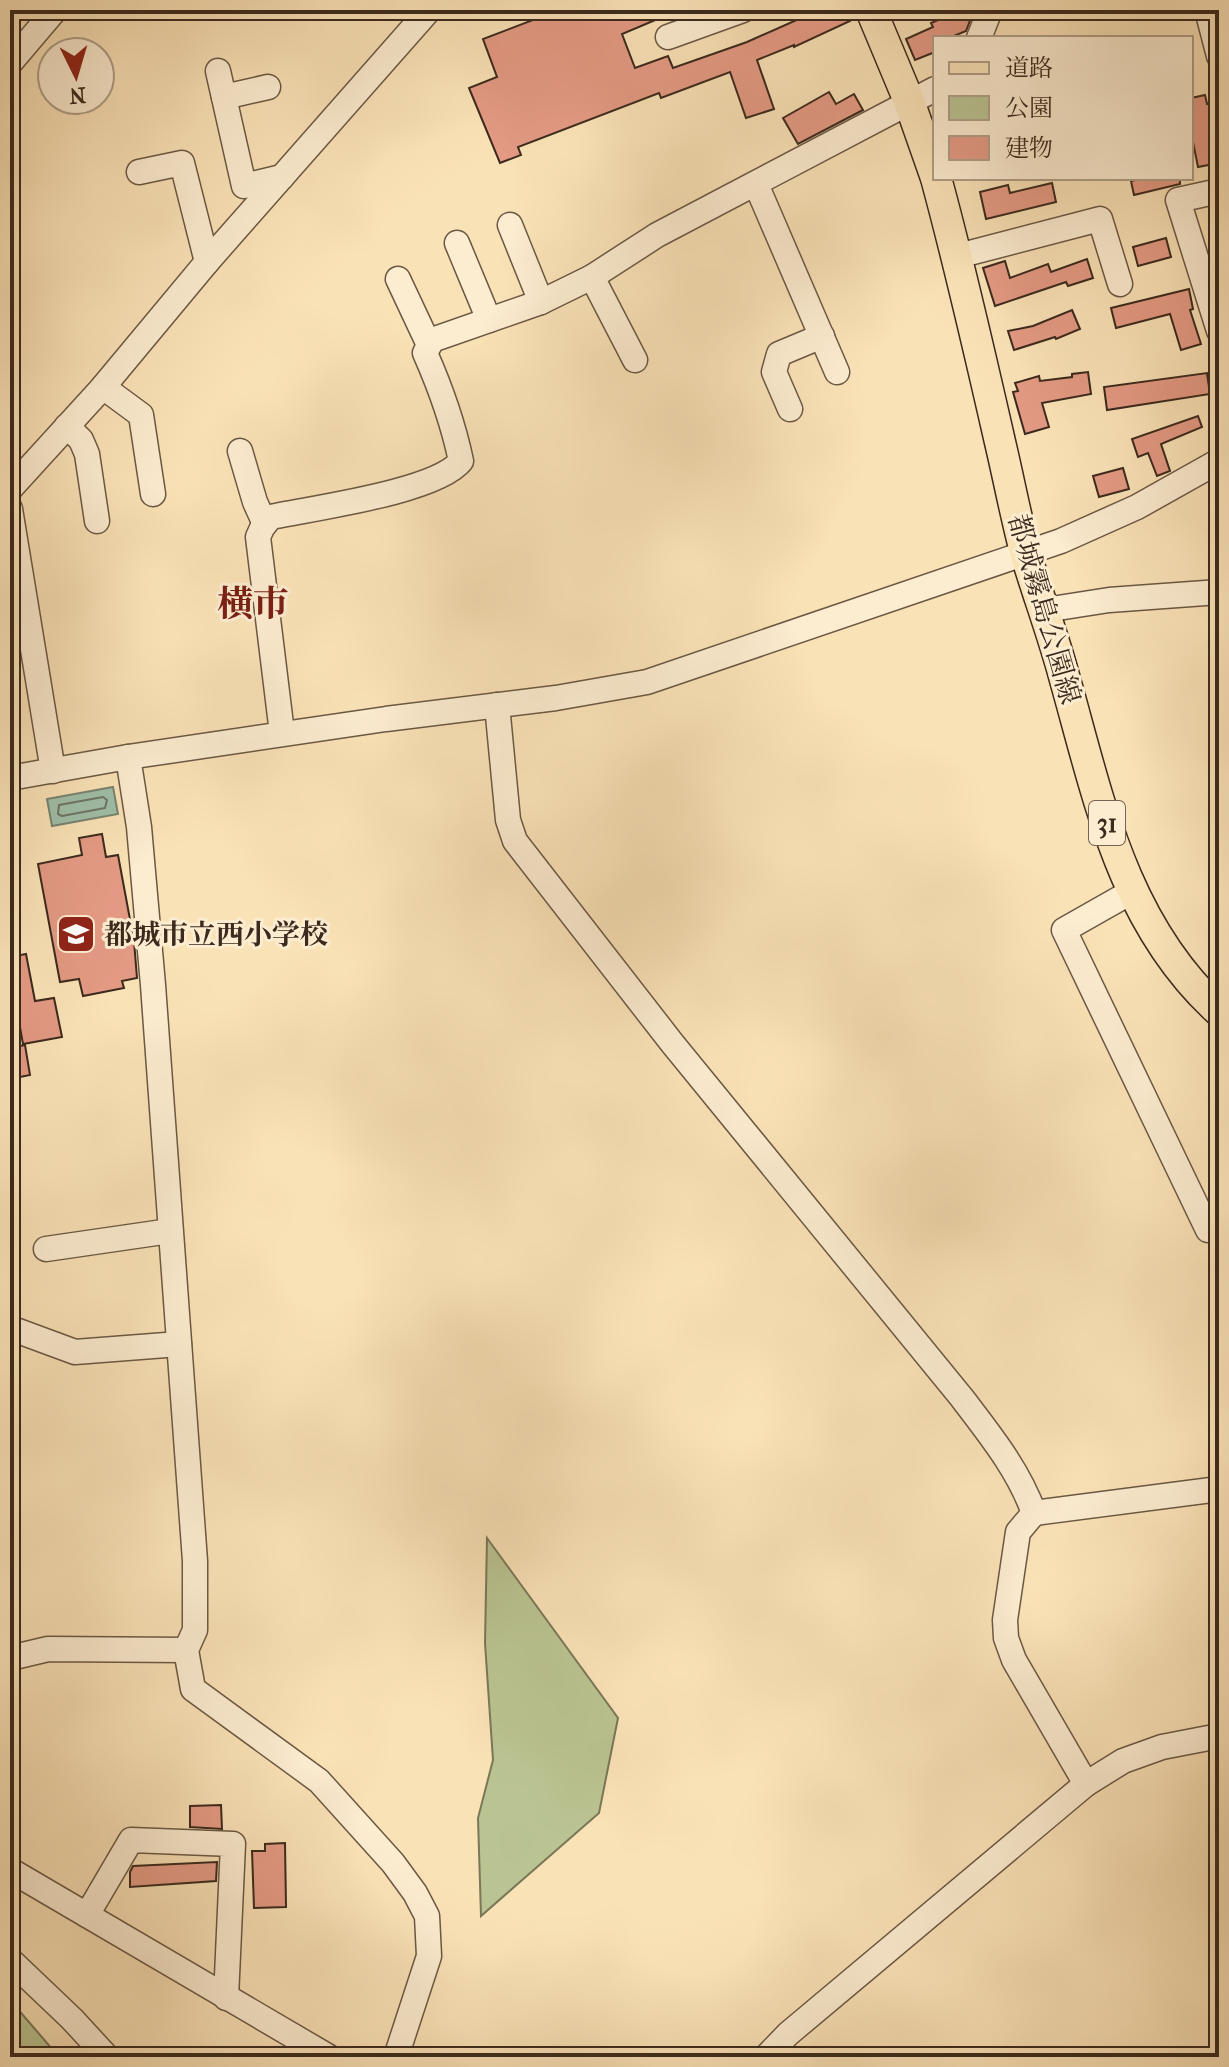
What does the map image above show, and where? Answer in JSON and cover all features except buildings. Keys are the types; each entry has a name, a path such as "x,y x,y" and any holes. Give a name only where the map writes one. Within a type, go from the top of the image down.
{"main road":[{"name":"都城霧島公園線","path":"871,10 922,95 933,164"},
{"name":"都城霧島公園線","path":"936,180 958,256 1026,553 1093,782 1131,892 1175,962 1219,1011"}],"street":[{"path":"14,50 55,10"},
{"path":"10,489 103,387 207,262 429,10"},
{"path":"668,37 743,10"},
{"path":"980,36 990,10"},
{"path":"1207,10 1219,56"},
{"path":"218,71 244,186 282,177"},
{"path":"224,97 268,87"},
{"path":"282,733 258,537 271,517 409,488 456,467 461,461 456,437 443,392 425,353 432,340 541,302 592,277 657,235 922,95"},
{"path":"139,172 182,163 207,262"},
{"path":"756,184 837,372"},
{"path":"1219,191 1178,200 1219,331"},
{"path":"958,256 1100,219 1120,284"},
{"path":"510,225 541,302"},
{"path":"457,243 489,320"},
{"path":"592,277 635,360"},
{"path":"398,279 429,345"},
{"path":"790,409 774,372 779,354 822,336"},
{"path":"1219,343 1219,354"},
{"path":"103,387 141,415 153,494"},
{"path":"67,426 81,440 87,454 97,521"},
{"path":"240,451 265,524"},
{"path":"10,778 282,733 556,698 647,682 1026,553 1137,507 1219,461"},
{"path":"10,509 53,771"},
{"path":"1045,610 1109,600 1219,592"},
{"path":"497,705 508,820 515,841 672,1043 962,1398 1007,1457 1025,1488 1034,1513"},
{"path":"128,757 139,827 153,985 195,1561 195,1630 186,1650 193,1689 319,1781 393,1863 415,1893 427,1916 429,1956 396,2057"},
{"path":"1131,892 1064,930 1208,1230"},
{"path":"46,1249 170,1231"},
{"path":"10,1328 75,1352 179,1344"},
{"path":"1086,1784 1014,1660 1006,1638 1005,1620 1018,1532 1034,1513 1219,1489"},
{"path":"10,1658 48,1649 186,1650"},
{"path":"766,2057 788,2034 1086,1784 1123,1761 1162,1747 1219,1736"},
{"path":"87,1915 131,1840 233,1844 226,1998"},
{"path":"10,1870 329,2057"},
{"path":"10,1960 107,2057"}],"green space":[{"path":"487,1538 618,1718 599,1813 481,1916 478,1818 493,1760 485,1643"},
{"path":"10,2000 59,2057 10,2057"}],"water":[{"path":"113,787 118,814 52,826 47,799"}],"place":[{"name":"都城市立西小学校","path":"76,934"}],"district":[{"name":"横市","path":"253,603"}]}
